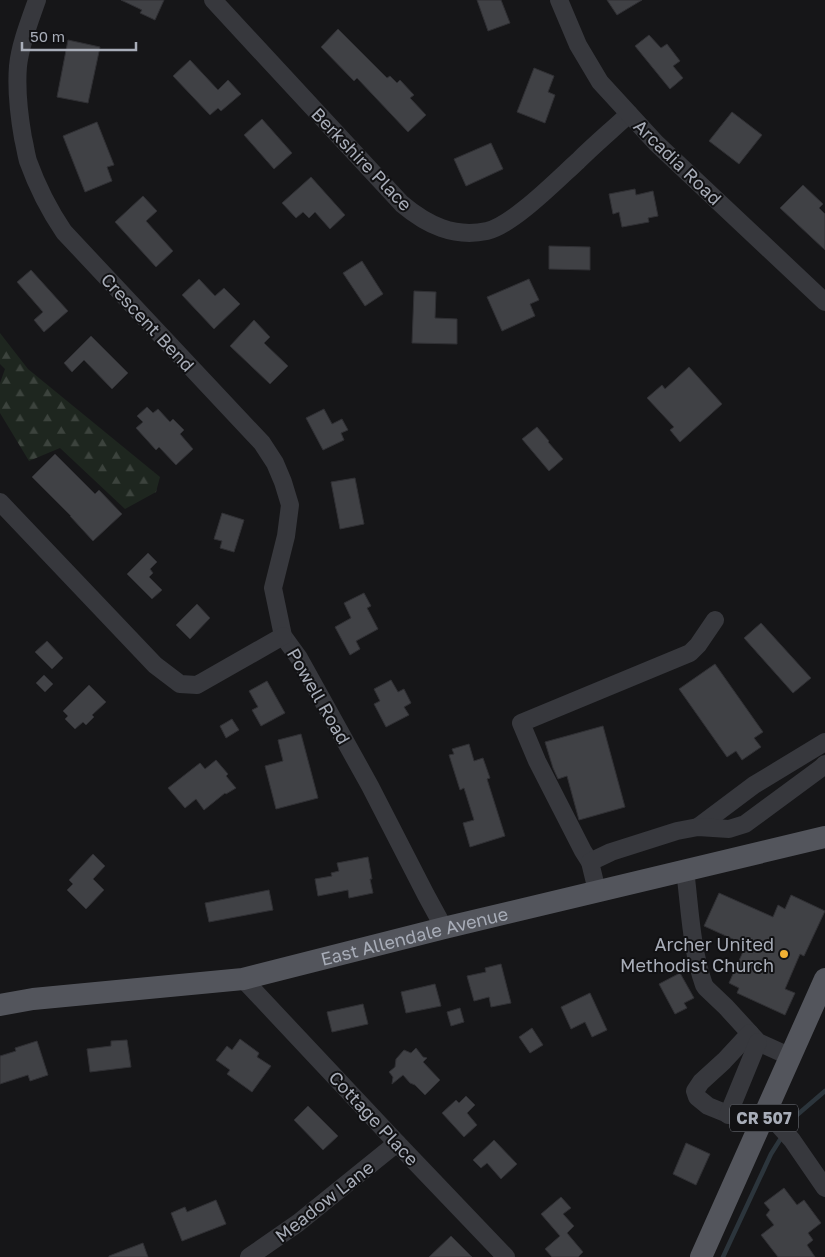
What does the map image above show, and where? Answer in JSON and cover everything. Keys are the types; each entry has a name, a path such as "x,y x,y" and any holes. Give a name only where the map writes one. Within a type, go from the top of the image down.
{"main road":[{"name":"East Allendale Avenue","path":"0,1005 33,999 243,979 444,928 825,837"},
{"name":"CR 507","path":"701,1257 769,1122 791,1057 825,979"}],"street":[{"name":"Crescent Bend","path":"37,0 27,28 18,65 17,96 27,159 52,214 64,232 262,443 275,463 290,505 286,536 273,588 283,636"},
{"name":"Berkshire Place","path":"213,0 402,204 416,216 449,230 488,231 506,223 526,208 629,114"},
{"name":"Arcadia Road","path":"560,0 578,45 600,82 656,143 825,302"},
{"name":"Powell Road","path":"0,502 155,665 180,684 198,685 283,636 299,658 370,786 444,928"},
{"path":"597,891 590,862 537,761 521,723 690,653 698,645 715,620"},
{"path":"698,827 754,785 825,742"},
{"path":"590,862 611,852 677,831 698,827 729,829 745,824 825,764"},
{"path":"685,870 689,917 704,985 754,1038 791,1057"},
{"name":"Cottage Place","path":"243,979 506,1257"},
{"path":"754,1038 701,1082 695,1091 697,1097 703,1104 728,1115 769,1122 792,1140 825,1188"},
{"path":"728,1115 754,1038"},
{"name":"Meadow Lane","path":"249,1257 298,1223 397,1143"}],"green space":[{"path":"0,333 28,369 160,477 156,492 125,509 60,448 29,461 0,413 0,383 5,369 0,364"}],"building":[{"path":"121,0 164,0 155,20 140,13 142,10"},
{"path":"477,0 501,0 510,23 488,31"},
{"path":"607,0 642,0 617,15"},
{"path":"338,29 387,78 390,76 397,83 400,80 414,95 410,98 426,115 408,132 357,78 354,81 321,47"},
{"path":"649,35 661,48 667,44 680,61 673,66 683,78 670,89 635,46"},
{"path":"68,40 100,47 88,103 57,97"},
{"path":"190,60 218,90 228,80 241,94 221,111 218,108 210,115 173,76"},
{"path":"534,68 554,76 548,92 555,95 545,123 517,112"},
{"path":"732,112 762,135 739,164 709,141"},
{"path":"262,119 292,153 274,169 244,135"},
{"path":"97,122 114,165 107,167 112,181 85,192 63,136"},
{"path":"491,143 503,169 466,186 454,159"},
{"path":"311,177 345,215 330,229 315,212 309,218 303,212 296,218 282,203"},
{"path":"803,185 823,204 819,208 825,214 825,250 780,208"},
{"path":"635,189 636,195 653,191 658,216 648,218 649,222 622,227 619,212 613,214 609,194"},
{"path":"143,196 157,211 146,221 173,251 156,267 115,222"},
{"path":"549,246 590,247 590,270 549,269"},
{"path":"362,261 383,294 365,306 343,273"},
{"path":"31,270 68,311 44,332 34,320 43,312 17,282"},
{"path":"199,279 215,296 224,288 240,304 214,329 182,295"},
{"path":"529,279 539,300 530,304 535,316 502,331 487,297"},
{"path":"414,291 436,292 435,318 457,319 457,344 412,343"},
{"path":"254,320 270,337 264,343 288,366 270,384 230,346"},
{"path":"91,336 128,373 112,389 84,360 72,372 64,363"},
{"path":"689,367 722,404 680,442 670,430 674,427 647,398 662,385 665,389"},
{"path":"147,407 153,413 158,409 170,422 173,419 184,430 180,434 193,449 176,465 159,447 156,450 136,428 143,422 137,416"},
{"path":"324,409 332,424 342,419 348,430 341,433 344,440 323,450 306,418"},
{"path":"537,427 563,459 549,471 522,439"},
{"path":"55,454 95,494 99,490 122,514 93,541 32,477"},
{"path":"355,478 364,524 340,529 331,482"},
{"path":"222,513 244,520 234,552 220,548 222,541 214,539"},
{"path":"148,553 157,562 150,569 153,573 149,577 162,590 152,599 127,574"},
{"path":"364,593 371,606 367,608 378,629 356,641 360,649 350,655 335,627 351,618 344,603"},
{"path":"197,604 210,618 190,639 176,625"},
{"path":"761,623 811,678 793,693 744,638"},
{"path":"47,641 63,658 52,669 35,652"},
{"path":"715,664 763,732 754,738 761,747 742,760 736,751 727,757 679,689"},
{"path":"44,675 53,684 45,692 36,683"},
{"path":"391,680 398,692 404,689 411,703 404,707 409,715 386,727 374,704 380,701 374,689"},
{"path":"267,681 285,713 261,726 252,710 258,707 249,691"},
{"path":"89,685 106,702 92,715 94,717 86,725 83,722 75,729 65,719 68,716 63,711"},
{"path":"232,719 239,730 226,738 220,726"},
{"path":"603,726 625,807 579,820 567,776 558,779 545,742"},
{"path":"301,734 318,798 276,809 265,766 283,761 278,740"},
{"path":"469,744 474,761 483,758 490,778 487,779 505,836 470,847 463,823 474,820 464,788 460,790 449,755 454,754 452,749"},
{"path":"216,760 228,774 226,776 236,788 225,793 204,810 196,799 185,808 168,788 200,763 205,769"},
{"path":"93,854 105,866 93,879 104,890 86,909 67,890 73,884 69,880"},
{"path":"368,857 373,893 349,898 348,890 318,896 315,879 332,876 331,873 339,871 337,863"},
{"path":"269,890 273,910 209,922 205,903"},
{"name":"Archer United Methodist Church","path":"719,893 773,917 778,905 785,909 791,895 825,911 804,956 800,954 785,989 795,993 785,1015 737,993 739,988 729,983 746,945 704,926"},
{"path":"501,964 511,1003 491,1007 489,997 474,1001 467,976 486,972 485,968"},
{"path":"680,973 694,998 684,1003 687,1008 675,1014 659,984"},
{"path":"435,984 441,1006 406,1013 401,992"},
{"path":"590,993 607,1030 592,1037 585,1022 571,1029 561,1007"},
{"path":"363,1004 368,1024 332,1032 327,1012"},
{"path":"460,1008 464,1022 451,1026 447,1012"},
{"path":"532,1028 543,1045 530,1053 519,1037"},
{"path":"240,1039 259,1053 257,1057 271,1066 252,1092 227,1074 230,1070 216,1060 227,1046 232,1050"},
{"path":"127,1040 131,1067 90,1072 87,1049 111,1046 111,1041"},
{"path":"37,1041 48,1075 30,1081 28,1075 0,1084 0,1056 16,1051 15,1048"},
{"path":"416,1048 423,1057 427,1058 423,1062 440,1080 425,1095 403,1075 392,1084 393,1077 389,1072 395,1067 396,1059 404,1050 411,1053"},
{"path":"466,1096 475,1105 467,1113 477,1125 464,1137 442,1113 456,1100 459,1103"},
{"path":"308,1106 338,1136 323,1150 294,1120"},
{"path":"494,1140 517,1164 501,1179 487,1163 481,1168 473,1160"},
{"path":"686,1143 710,1154 696,1185 673,1174"},
{"path":"784,1188 797,1205 804,1200 821,1223 808,1233 813,1240 807,1245 815,1257 778,1257 761,1235 774,1225 766,1215 770,1210 764,1203"},
{"path":"561,1197 571,1208 563,1214 574,1226 567,1233 583,1252 578,1257 552,1257 545,1249 560,1236 541,1214"},
{"path":"216,1200 226,1224 182,1241 171,1213 185,1207 187,1212"},
{"path":"451,1236 472,1257 429,1257"},
{"path":"143,1243 148,1257 109,1257 109,1256"}],"waterway":[{"path":"788,1129 797,1115 825,1091"},
{"path":"723,1257 771,1154 783,1135"}],"place":[{"name":"Archer United Methodist Church","path":"784,954"}]}
